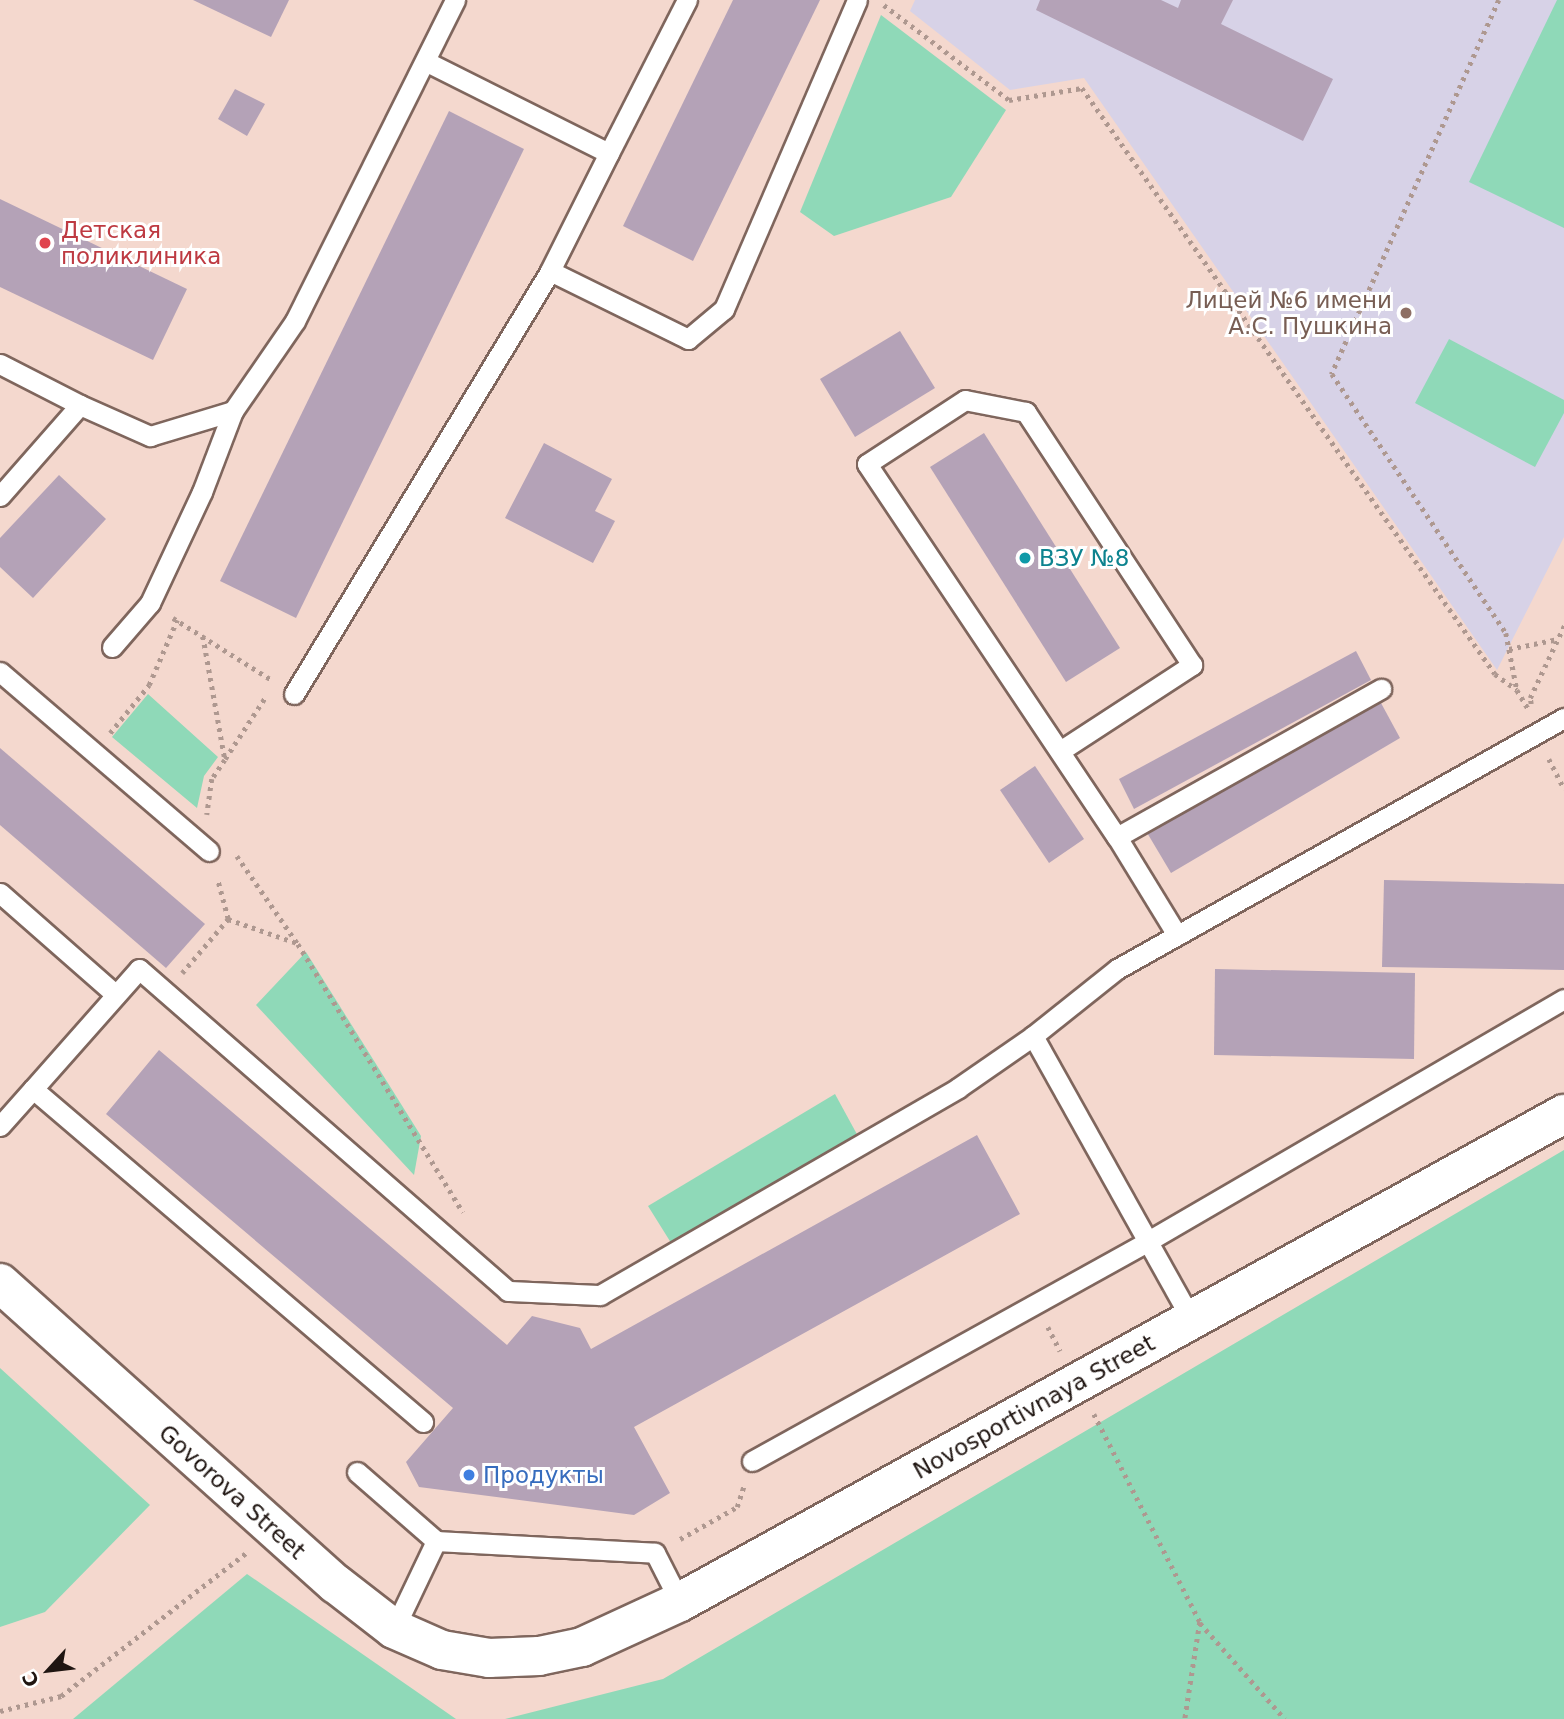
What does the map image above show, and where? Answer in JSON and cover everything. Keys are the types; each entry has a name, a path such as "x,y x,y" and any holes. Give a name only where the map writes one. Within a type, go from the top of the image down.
{"main road":[{"name":"Novosportivnaya Street","path":"489,1658 539,1656 582,1647 680,1602 1564,1114"},
{"name":"Govorova Street","path":"0,1283 275,1530 394,1629 442,1650 489,1658"}],"lane":[{"path":"112,647 149,603 202,492 233,411 295,321 428,62 455,0"},
{"path":"293,694 550,271 687,0"},
{"path":"550,271 688,339 724,309 857,0"},
{"path":"428,62 610,153"},
{"path":"0,364 80,405 150,436 233,411"},
{"path":"1060,751 1192,665 1026,412 965,400 867,464 1117,837 1177,935"},
{"path":"0,496 80,405"},
{"path":"0,672 209,851"},
{"path":"1117,837 1381,689"},
{"path":"0,1126 139,969 508,1291 600,1295 958,1088 1033,1036 1117,969 1564,718"},
{"path":"0,893 116,995"},
{"path":"752,1461 1150,1240 1564,999"},
{"path":"1033,1036 1150,1240 1192,1321"},
{"path":"33,1089 423,1422"},
{"path":"356,1472 436,1541 655,1553 680,1602"},
{"path":"394,1629 436,1541"}],"path":[{"path":"877,0 1009,100 1082,88 1494,674 1517,690"},
{"path":"1499,0 1332,374 1506,633 1517,690 1534,718"},
{"path":"149,603 275,682 212,779 207,814 214,824"},
{"path":"94,752 149,685 177,620"},
{"path":"203,636 225,760"},
{"path":"1509,649 1558,639"},
{"path":"228,844 298,944 470,1223"},
{"path":"209,851 228,919"},
{"path":"228,919 298,944"},
{"path":"165,992 228,919"},
{"path":"1035,1304 1078,1382 1200,1622 1285,1719"},
{"path":"655,1553 737,1507 752,1461"},
{"path":"0,1711 61,1696 275,1530"},
{"path":"1185,1719 1200,1622"}],"shaded area":[{"name":"Лицей №6 имени А.С. Пушкина","path":"915,0 1564,0 1564,537 1497,670 1084,78 1010,90 910,11"}],"green space":[{"path":"1557,0 1564,0 1564,228 1469,182"},
{"path":"881,15 1006,110 951,197 834,236 800,212"},
{"path":"1449,339 1564,400 1564,413 1535,467 1415,403"},
{"path":"148,694 218,757 204,776 197,808 112,737"},
{"path":"306,952 421,1136 414,1175 256,1005"},
{"path":"835,1094 859,1138 673,1246 648,1206"},
{"path":"1564,1150 1564,1719 505,1719 663,1679"},
{"path":"0,1368 150,1505 45,1612 0,1627"},
{"path":"247,1574 456,1719 73,1719"}],"building":[{"path":"193,0 289,0 271,37"},
{"path":"733,0 820,0 693,261 623,226"},
{"path":"1040,0 1161,0 1178,8 1181,0 1233,0 1221,24 1333,79 1303,141 1036,10"},
{"path":"235,89 265,104 247,136 218,119"},
{"path":"449,111 524,149 296,618 220,581"},
{"name":"Детская поликлиника","path":"0,199 187,289 153,360 0,287"},
{"path":"900,331 935,388 855,437 820,379"},
{"name":"ВЗУ №8","path":"984,433 1120,648 1066,682 930,467"},
{"path":"544,443 612,479 595,511 615,521 593,563 505,518"},
{"path":"59,475 106,519 33,598 0,567 0,538"},
{"path":"1356,651 1371,680 1134,809 1119,779"},
{"path":"1381,703 1400,738 1171,873 1146,831"},
{"path":"0,748 205,924 166,968 0,825"},
{"path":"1035,766 1084,839 1049,863 1000,790"},
{"path":"1384,880 1564,884 1564,970 1382,967"},
{"path":"1215,969 1415,973 1414,1059 1214,1055"},
{"path":"159,1050 507,1345 532,1316 580,1328 591,1349 977,1135 1020,1214 634,1427 670,1493 634,1515 419,1487 406,1462 453,1408 106,1114"}],"place":[{"name":"Детская поликлиника","path":"45,243"},
{"name":"Лицей №6 имени А.С. Пушкина","path":"1406,313"},
{"name":"ВЗУ №8","path":"1025,558"},
{"name":"Продукты","path":"469,1475"}]}
